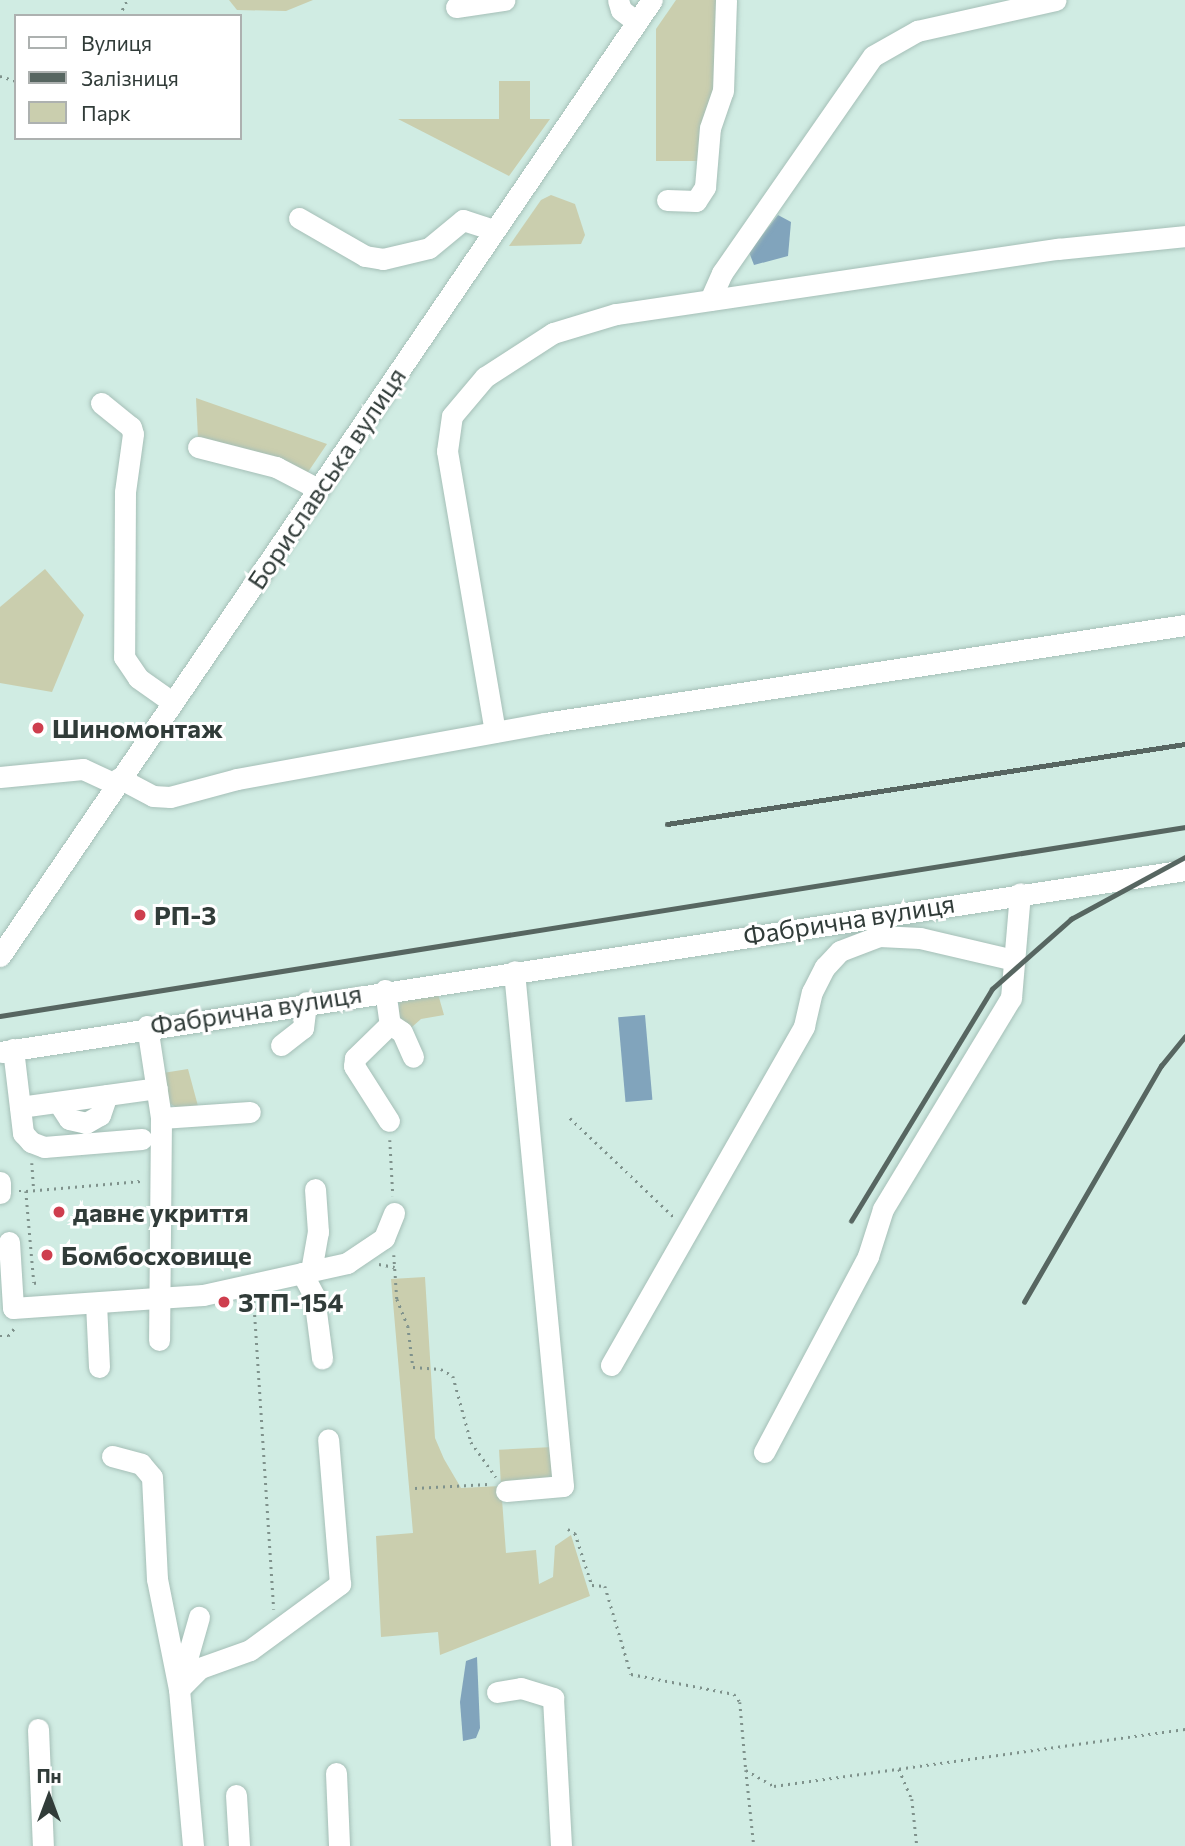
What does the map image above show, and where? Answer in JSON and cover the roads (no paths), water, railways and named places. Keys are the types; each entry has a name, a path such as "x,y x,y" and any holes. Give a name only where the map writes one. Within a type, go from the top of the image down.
{"street":[{"path":"456,7 504,0"},
{"path":"618,0 621,10 637,22"},
{"name":"Бориславська вулиця","path":"0,956 652,0"},
{"path":"667,200 696,201 705,187 710,128 723,90 726,0"},
{"path":"710,300 722,273 873,56 917,32 1056,0"},
{"path":"299,218 365,256 383,259 429,248 463,220 493,230"},
{"path":"495,732 451,492 447,451 452,416 485,377 553,333 616,314 1058,248 1185,236"},
{"path":"101,403 131,427 133,434 125,492 124,657 138,678 172,702"},
{"path":"198,447 276,467 318,489"},
{"path":"250,470 276,467"},
{"path":"0,777 83,769 153,796 170,797 237,779 495,732 1185,625"},
{"name":"Фабрична вулиця","path":"7,1050 147,1026 1185,870"},
{"path":"764,1452 868,1256 883,1209 1011,998 1020,893"},
{"path":"611,1365 804,1026 812,992 840,951 879,936 906,937 1014,960"},
{"path":"506,1491 563,1486 513,971"},
{"path":"385,990 390,1024 408,1041 413,1057"},
{"path":"281,1045 303,1028 306,1002"},
{"path":"389,1121 354,1066 355,1058 390,1024"},
{"path":"147,1026 161,1118 157,1298 159,1340"},
{"path":"7,1050 23,1133 31,1143 44,1147 142,1139"},
{"path":"20,1107 157,1088"},
{"path":"161,1118 250,1112"},
{"path":"0,1182 0,1193"},
{"path":"315,1189 318,1232 306,1272 314,1296 321,1358"},
{"path":"9,1242 13,1308 157,1298 253,1284 306,1272 368,1253 393,1220"},
{"path":"96,1303 99,1367"},
{"path":"179,1689 200,1668 250,1650 340,1584 328,1439"},
{"path":"112,1456 141,1464 152,1477 157,1579 179,1689 192,1846"},
{"path":"179,1689 199,1617"},
{"path":"497,1692 521,1688 553,1698 561,1846"},
{"path":"38,1729 43,1846"},
{"path":"336,1773 339,1846"},
{"path":"236,1795 239,1846"}],"water":[{"path":"778,215 791,222 788,256 754,265 749,252"},
{"path":"645,1015 652,1100 626,1102 618,1017"},
{"path":"477,1657 480,1728 476,1738 463,1741 460,1702 466,1661"}],"railway":[{"path":"667,824 1185,744"},
{"path":"0,1016 1185,827"},
{"path":"851,1221 992,989 1071,919 1185,857"},
{"path":"1024,1302 1161,1066 1185,1036"}],"place":[{"name":"Шиномонтаж","path":"38,728"},
{"name":"РП-3","path":"140,915"},
{"name":"давнє укриття","path":"59,1212"},
{"name":"Бомбосховище","path":"47,1255"},
{"name":"ЗТП-154","path":"224,1302"}]}
